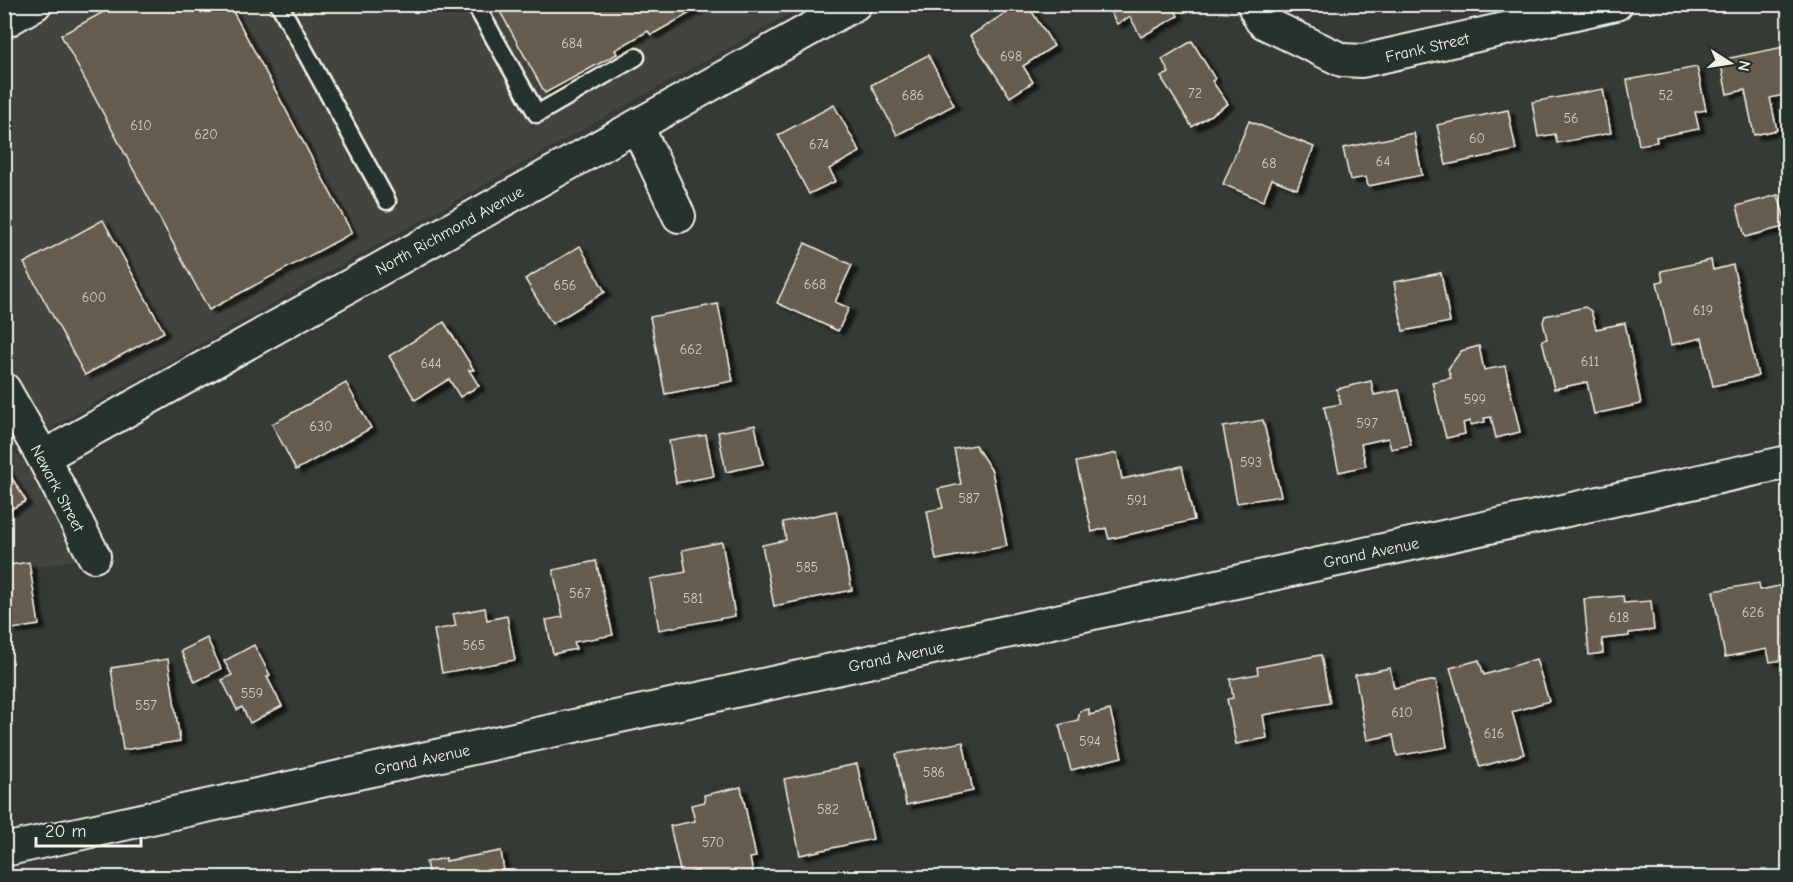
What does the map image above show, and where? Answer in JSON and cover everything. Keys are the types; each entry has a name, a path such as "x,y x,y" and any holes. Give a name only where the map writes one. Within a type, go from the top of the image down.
{"street":[{"path":"4,22 35,4"},
{"name":"North Richmond Avenue","path":"43,457 855,4"},
{"name":"Frank Street","path":"1253,4 1265,23 1342,60 1362,61 1616,4"},
{"path":"637,126 679,216"},
{"name":"Newark Street","path":"4,389 43,457 94,556"},
{"name":"Grand Avenue","path":"4,850 1788,462"}],"lane":[{"path":"279,4 387,201"},
{"path":"475,4 537,114 636,57"}],"shaded area":[{"path":"5,5 805,5 13,449 94,556 5,573"}],"building":[{"path":"118,4 229,4 352,233 209,310 61,35"},
{"path":"496,4 706,4 651,35 648,31 615,50 617,54 545,93"},
{"path":"1019,4 1027,4 1054,46 1023,66 1033,82 1010,97 970,36"},
{"path":"1106,4 1172,4 1178,16 1141,37 1130,17 1117,24"},
{"path":"1192,41 1215,79 1212,81 1228,104 1192,127 1161,77 1169,73 1162,59"},
{"path":"1788,46 1788,94 1770,98 1777,130 1754,135 1745,90 1727,94 1720,60"},
{"path":"928,55 954,105 897,135 871,85"},
{"path":"1697,67 1706,110 1695,112 1699,129 1656,137 1657,142 1639,145 1627,80"},
{"path":"1603,89 1611,133 1557,143 1555,134 1538,137 1532,102"},
{"path":"834,105 860,152 829,169 836,181 809,194 778,135"},
{"path":"1508,110 1516,150 1446,165 1437,125"},
{"path":"1249,121 1314,147 1297,189 1272,179 1263,201 1223,184"},
{"path":"1414,133 1422,175 1368,186 1366,177 1350,180 1343,148"},
{"path":"1778,195 1787,226 1745,237 1737,206"},
{"path":"103,220 164,332 85,375 24,263"},
{"path":"805,243 852,265 835,302 849,308 838,331 777,303"},
{"path":"580,246 605,292 552,324 525,279"},
{"path":"1711,260 1713,270 1733,265 1758,376 1713,386 1702,338 1671,345 1657,282 1663,281 1661,271"},
{"path":"1441,273 1450,322 1403,331 1394,282"},
{"path":"718,304 733,381 665,394 650,317"},
{"path":"1585,307 1591,311 1596,329 1625,323 1641,404 1594,414 1587,382 1554,389 1542,340 1547,339 1543,322 1545,316"},
{"path":"1788,321 1788,361 1780,323"},
{"path":"444,322 474,370 469,370 479,386 460,397 449,379 415,400 389,356"},
{"path":"1479,346 1484,370 1505,366 1520,432 1496,438 1491,417 1484,418 1485,422 1470,425 1470,421 1463,423 1465,434 1446,438 1432,382 1451,378 1448,369 1461,351"},
{"path":"1371,381 1374,395 1399,390 1411,445 1391,449 1388,438 1361,444 1366,466 1339,472 1324,407 1341,404 1337,389"},
{"path":"346,383 371,428 296,470 272,424"},
{"path":"1263,420 1281,496 1237,503 1223,427"},
{"path":"755,425 763,464 726,472 718,432"},
{"path":"706,435 714,476 676,483 669,441"},
{"path":"975,445 992,471 1007,546 936,560 927,511 943,508 938,489 961,484 954,449"},
{"path":"1117,453 1122,479 1182,466 1194,520 1109,539 1106,528 1092,532 1076,462"},
{"path":"4,465 26,501 4,513"},
{"path":"836,511 852,590 774,606 762,545 786,540 783,522"},
{"path":"722,542 735,616 659,630 650,579 686,572 682,550"},
{"path":"596,561 613,635 574,642 576,649 553,654 546,620 563,617 553,570"},
{"path":"29,562 39,625 12,629 4,583 4,566"},
{"path":"1759,583 1760,590 1788,584 1788,633 1786,633 1788,659 1770,662 1767,649 1725,657 1713,591"},
{"path":"1623,596 1624,603 1651,601 1654,630 1602,639 1603,653 1589,655 1584,599"},
{"path":"485,608 487,620 507,616 515,660 442,673 434,630 456,626 453,614"},
{"path":"207,638 221,669 195,682 181,651"},
{"path":"254,645 270,675 267,677 282,706 250,723 242,707 237,710 222,680 232,675 224,661"},
{"path":"1321,655 1330,703 1263,715 1267,738 1236,744 1227,699 1233,698 1230,679 1258,674 1257,667"},
{"path":"168,659 180,741 123,750 111,668"},
{"path":"1536,659 1549,701 1512,712 1524,754 1480,767 1450,668 1479,660 1484,675"},
{"path":"1390,668 1394,688 1436,680 1447,747 1397,756 1393,735 1367,740 1355,675"},
{"path":"1089,709 1089,715 1110,710 1122,757 1071,770 1059,725 1078,720 1080,711"},
{"path":"963,742 973,791 906,805 896,754"},
{"path":"857,764 873,839 800,855 784,779"},
{"path":"741,787 756,857 750,858 754,878 725,878 725,876 699,878 698,871 681,875 670,826 695,821 691,805 705,802 704,795"},
{"path":"501,851 505,878 429,878 426,862 446,858 446,861"}]}
